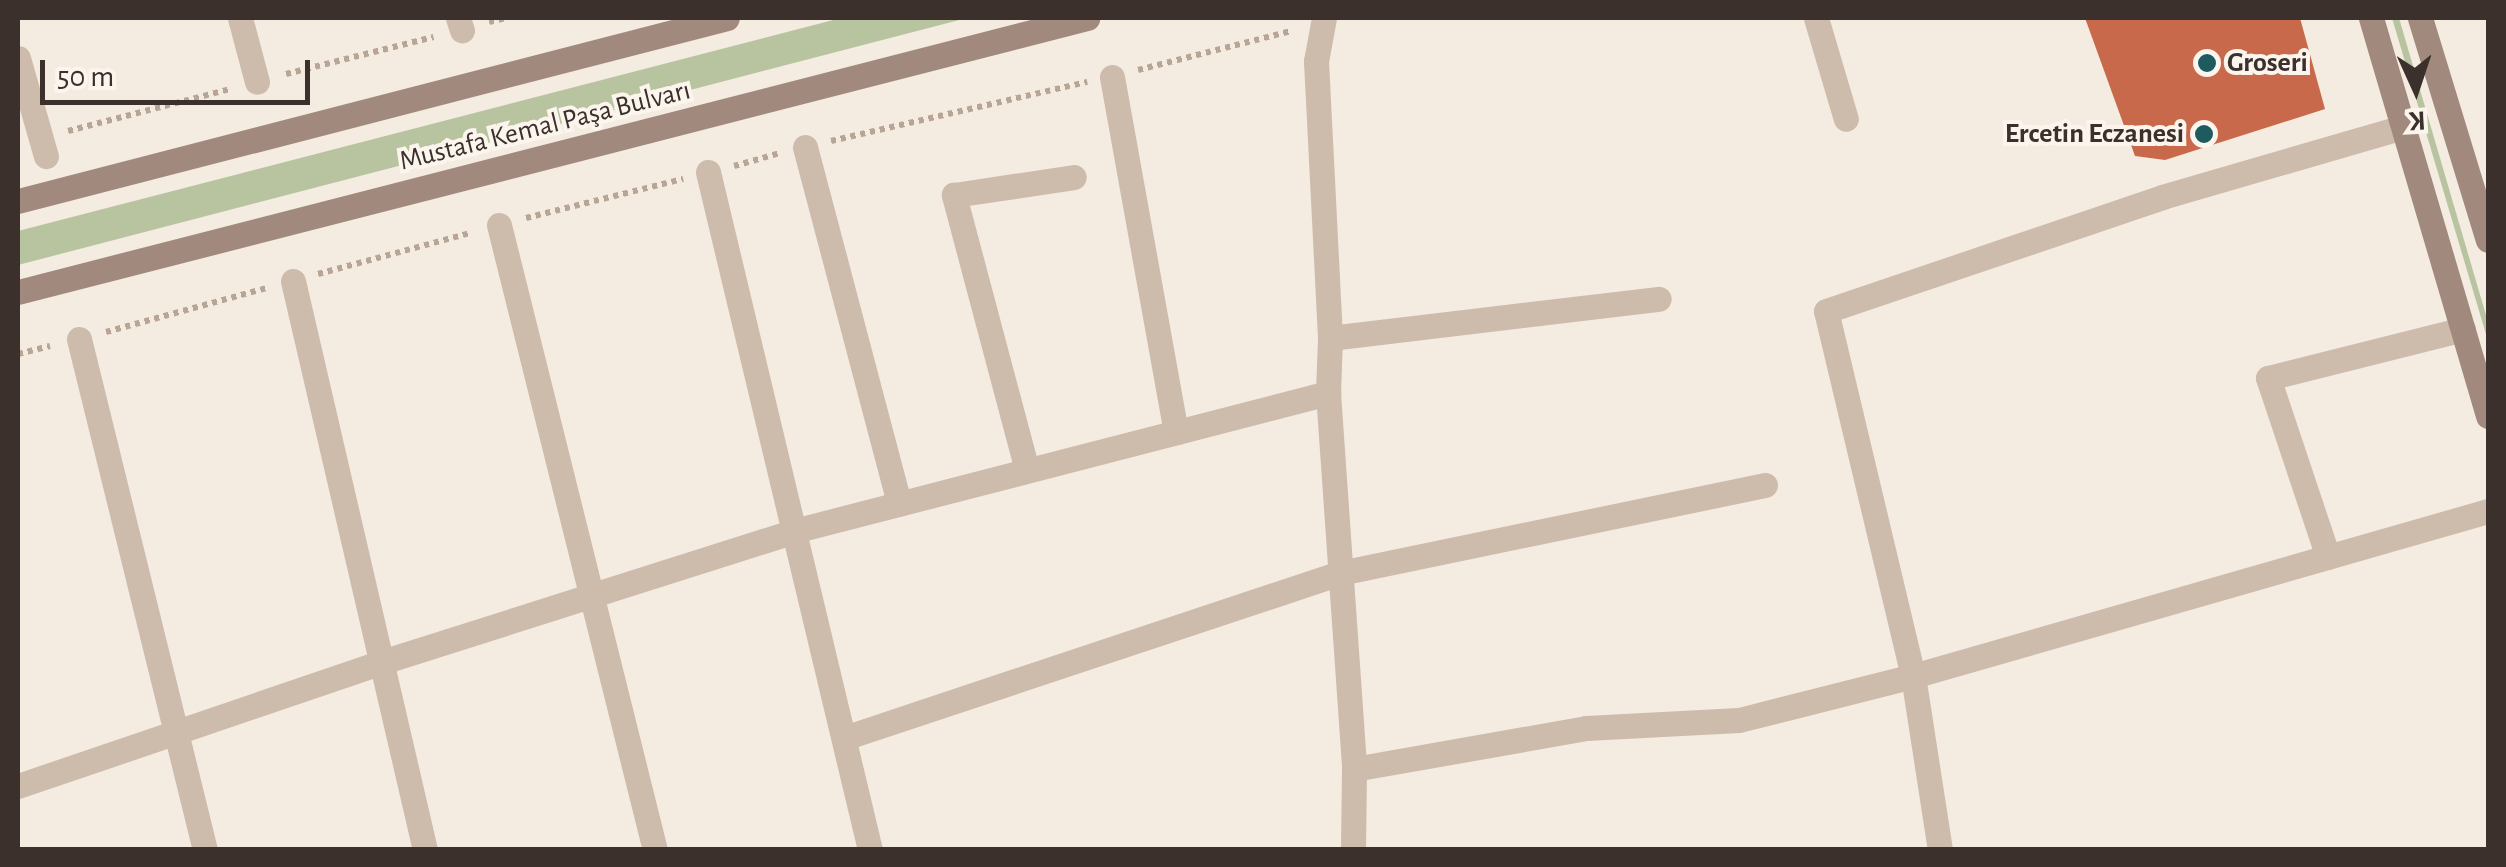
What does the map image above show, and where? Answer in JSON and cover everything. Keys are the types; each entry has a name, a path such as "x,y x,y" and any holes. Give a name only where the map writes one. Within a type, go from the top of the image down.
{"main road":[{"name":"Mustafa Kemal Paşa Bulvarı","path":"18,201 727,18"},
{"name":"Mustafa Kemal Paşa Bulvarı","path":"18,292 1087,18"},
{"path":"2371,18 2488,416"},
{"path":"2420,18 2488,240"}],"street":[{"path":"240,18 257,82"},
{"path":"1324,18 1316,61 1330,338 1328,392 1354,769 1353,850"},
{"path":"1816,18 1846,119"},
{"path":"18,58 46,156"},
{"path":"1112,77 1176,432"},
{"path":"1940,850 1913,676 1826,311 2162,197 2403,128"},
{"path":"805,147 898,504"},
{"path":"708,172 870,850"},
{"path":"1028,470 954,195 1074,177"},
{"path":"500,225 655,850"},
{"path":"292,281 424,850"},
{"path":"1330,338 1659,299"},
{"path":"2328,556 2268,378 2463,330"},
{"path":"79,340 205,850"},
{"path":"18,786 382,662 794,530 1328,392"},
{"path":"844,738 1340,574 1765,485"},
{"path":"1354,769 1586,728 1740,720 1913,676 2488,511"}],"green space":[{"path":"841,18 967,18 18,265 18,231"},
{"path":"2392,18 2399,18 2488,322 2488,341"}],"building":[{"name":"Groseri","path":"2085,18 2300,18 2325,109 2165,160 2135,156"}],"place":[{"name":"Groseri","path":"2207,63"},
{"name":"Ercetin Eczanesi","path":"2204,134"}]}
